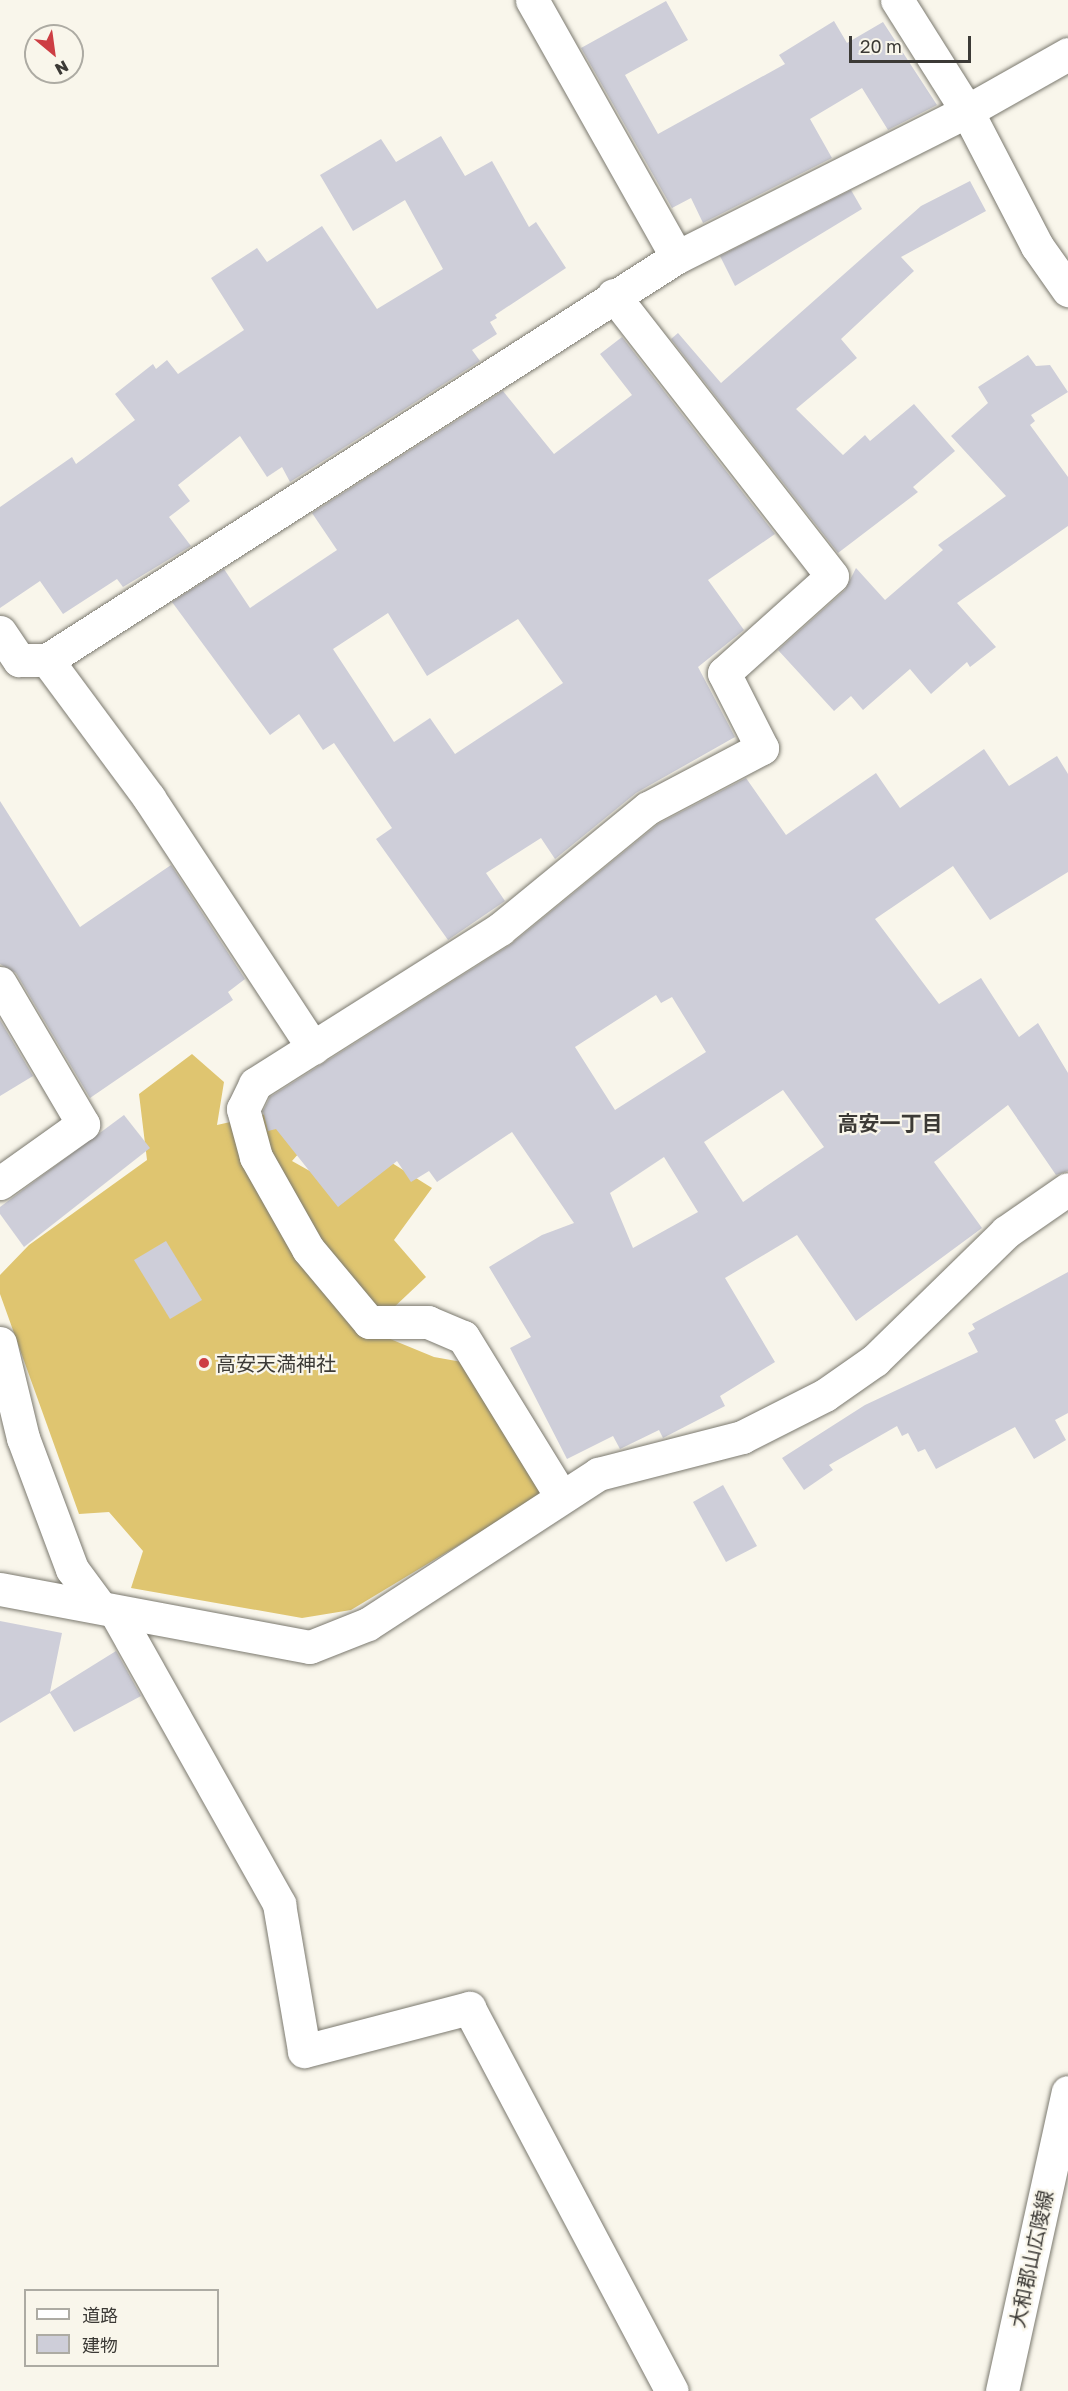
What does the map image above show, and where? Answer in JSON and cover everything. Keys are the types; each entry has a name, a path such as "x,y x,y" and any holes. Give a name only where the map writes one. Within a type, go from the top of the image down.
{"street":[{"path":"532,0 677,257"},
{"path":"897,0 967,111 1037,246 1068,290"},
{"path":"0,632 19,660 47,660 677,257 967,111 1068,54"},
{"path":"561,1496 464,1337 428,1322 369,1322 308,1249 256,1157 243,1109 255,1084 500,929 648,808 762,748 724,673 832,576 613,296"},
{"path":"47,660 149,798 313,1048"},
{"path":"0,983 83,1124 0,1183"},
{"path":"0,1589 310,1647 368,1624 598,1474 742,1437 825,1395 875,1360 1006,1232 1068,1189"},
{"path":"0,1343 23,1438 72,1569 108,1610 279,1904 304,2051 469,2008 672,2391"},
{"name":"大和郡山広陵線","path":"1002,2391 1068,2092"}],"shaded area":[{"path":"192,1054 224,1082 217,1125 316,1103 324,1125 292,1161 349,1193 392,1163 432,1188 394,1240 426,1277 390,1311 383,1336 434,1357 462,1362 542,1495 351,1610 302,1618 131,1588 143,1551 109,1512 79,1514 0,1294 0,1275 29,1245 147,1160 139,1094"}],"building":[{"path":"666,1 688,40 625,75 658,134 785,64 779,55 834,21 847,43 883,22 937,105 888,130 862,88 810,119 832,158 703,223 691,198 672,208 581,48"},
{"path":"441,136 465,176 492,161 529,227 536,222 566,268 495,315 497,318 490,322 497,334 472,350 480,361 290,482 282,467 267,477 240,436 178,485 190,501 169,517 191,546 123,587 117,579 63,614 40,581 0,608 0,507 72,457 76,464 135,420 115,394 153,364 156,369 167,360 178,374 244,330 211,278 257,248 267,262 322,226 377,309 443,269 405,200 353,231 320,175 381,139 396,162"},
{"path":"970,181 986,211 901,257 914,271 841,339 857,358 796,409 843,455 865,435 870,441 914,404 955,451 913,487 918,492 838,553 671,339 678,333 721,383 921,206"},
{"path":"851,190 862,209 735,286 720,256"},
{"path":"622,337 775,534 708,580 744,630 698,667 735,737 636,793 555,859 541,838 486,873 505,901 448,940 376,839 392,828 334,743 323,750 299,714 270,735 172,602 224,569 250,608 337,550 312,513 503,391 554,454 632,395 600,354","holes":["388,613 427,676 518,619 563,683 455,754 430,718 394,742 333,649"]},
{"path":"1028,355 1036,366 1050,365 1068,392 1031,415 1035,421 1030,425 1068,477 1068,526 957,603 996,647 970,667 967,662 931,694 910,669 863,710 851,696 834,711 778,650 845,590 856,568 885,600 943,550 938,545 1006,496 951,436 988,403 978,387"},
{"path":"984,749 1009,786 1057,756 1068,774 1068,872 990,920 953,866 875,919 939,1004 981,978 1019,1037 1038,1023 1068,1073 1068,1171 1056,1175 1008,1105 934,1162 982,1228 856,1321 797,1235 725,1278 775,1362 720,1396 725,1406 663,1438 659,1430 620,1449 613,1436 567,1459 510,1348 531,1337 489,1267 542,1235 574,1223 512,1132 437,1182 429,1171 411,1182 397,1161 338,1207 276,1129 268,1131 263,1111 270,1097 510,945 658,824 746,778 786,835 876,773 900,808","holes":["656,995 661,1003 672,997 706,1052 615,1110 575,1047","783,1090 824,1147 743,1202 704,1142","664,1157 698,1212 633,1248 610,1193"]},
{"path":"0,801 80,927 171,865 245,979 228,992 233,1000 90,1098 16,973 0,964"},
{"path":"0,1020 33,1076 0,1096"},
{"path":"124,1115 150,1148 24,1247 0,1214 0,1207"},
{"path":"166,1241 202,1300 170,1319 134,1260"},
{"path":"1068,1272 1068,1413 1055,1420 1066,1440 1034,1459 1015,1427 936,1469 925,1449 918,1452 908,1433 902,1436 897,1426 829,1465 833,1470 804,1490 782,1458 865,1405 978,1352 968,1333 975,1329 972,1324"},
{"path":"723,1485 757,1546 726,1562 693,1502"},
{"path":"0,1621 62,1633 50,1692 116,1651 141,1696 74,1732 50,1693 0,1723"}],"place":[{"name":"高安天満神社","path":"204,1363"}],"district":[{"name":"高安一丁目","path":"890,1123"}]}
